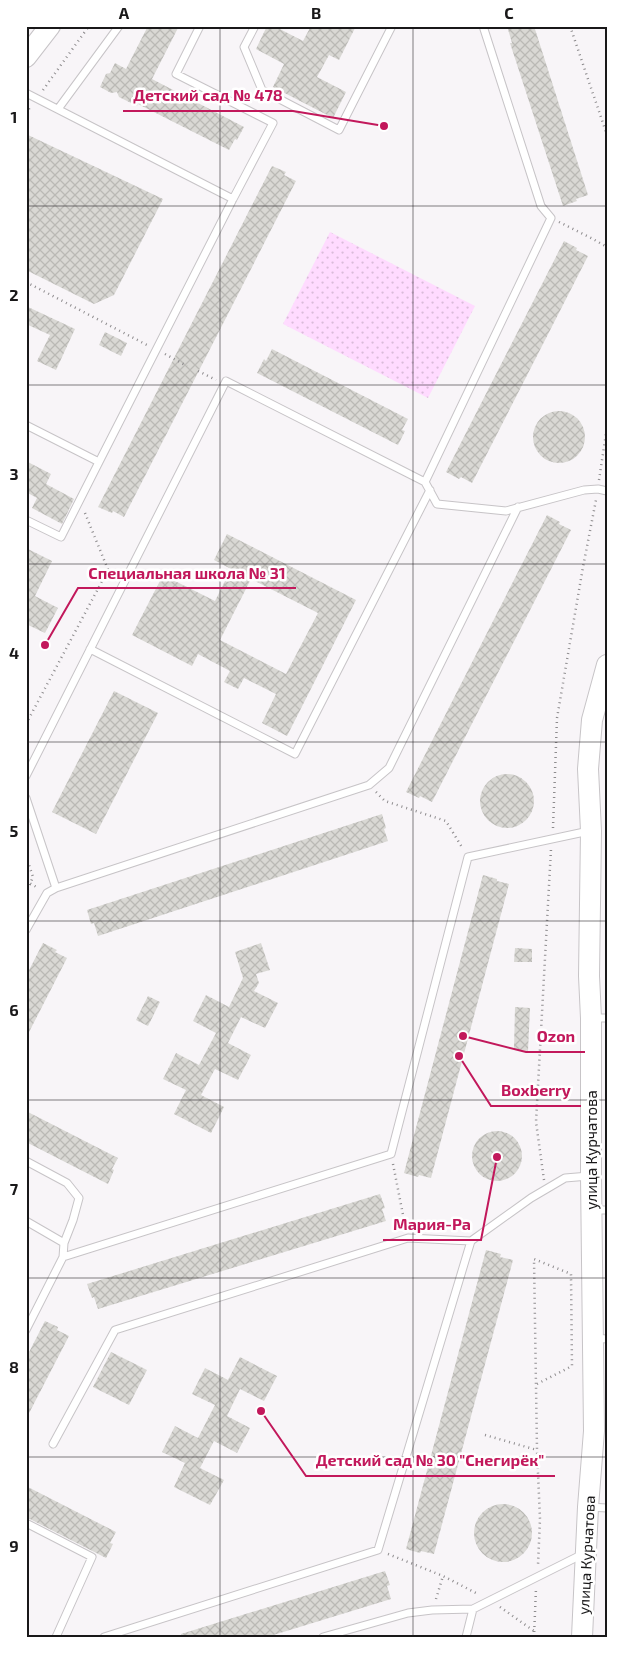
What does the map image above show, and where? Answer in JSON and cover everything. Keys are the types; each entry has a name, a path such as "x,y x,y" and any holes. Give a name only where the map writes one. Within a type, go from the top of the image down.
{"main road":[{"path":"26,57 50,26"},
{"name":"улица Курчатова","path":"582,1637 586,1553 597,1507 594,1431 600,1339 599,1210 591,1176 599,1018 589,976 591,831 588,769 592,720 607,665"}],"lane":[{"path":"58,109 119,26"},
{"path":"26,520 61,537 273,123 176,74 200,26"},
{"path":"255,26 244,47 262,90 339,130 392,26"},
{"path":"425,482 551,218 541,206 483,26"},
{"path":"26,93 233,199"},
{"path":"26,776 226,381 425,482 437,504 506,511 584,490 607,491"},
{"path":"26,425 100,462"},
{"path":"90,649 296,754 430,490"},
{"path":"26,930 47,893 56,888 369,785 389,768 518,507"},
{"path":"26,798 56,888"},
{"path":"62,1257 391,1154 468,857 591,831"},
{"path":"26,1161 68,1183 79,1198 64,1243 62,1257 26,1330"},
{"path":"104,1637 378,1550 471,1241 531,1198 565,1178 591,1176"},
{"path":"26,1221 64,1243"},
{"path":"53,1444 115,1330 408,1238 471,1241"},
{"path":"26,1523 92,1557 56,1637"},
{"path":"323,1637 408,1613 432,1610 473,1609 586,1553"},
{"path":"466,1637 473,1609"}],"path":[{"path":"26,113 89,26"},
{"path":"570,26 607,135"},
{"path":"551,218 607,247"},
{"path":"26,282 187,366"},
{"path":"198,371 224,384"},
{"path":"598,490 607,427"},
{"path":"80,500 118,595"},
{"path":"26,724 108,570"},
{"path":"369,785 385,801 446,821 468,857"},
{"path":"26,856 33,876 26,893"},
{"path":"26,881 47,893"},
{"path":"391,1154 408,1238"},
{"path":"534,1637 540,1519 534,1259 570,1274 572,1366 537,1384"},
{"path":"485,1435 537,1450"},
{"path":"381,1556 388,1554 443,1576 491,1600 534,1631"},
{"path":"432,1610 443,1576"}],"shaded area":[{"path":"330,232 475,306 428,398 283,324"}],"building":[{"path":"148,26 179,26 152,79 244,127 229,150 138,104 137,106 119,97 117,92 111,93 100,87 106,74 110,73 115,63 126,69"},
{"path":"267,26 274,26 303,41 311,26 356,26 339,60 329,55 317,77 346,92 333,118 273,87 284,64 256,49"},
{"path":"507,26 534,26 588,195 563,206 510,43 512,43"},
{"path":"26,134 163,199 114,295 94,304 26,270"},
{"path":"272,166 286,172 284,175 296,181 124,517 113,511 112,513 98,507"},
{"path":"564,241 588,256 472,483 461,477 459,479 446,472"},
{"path":"26,306 75,329 56,370 37,361 50,335 26,324"},
{"path":"105,332 127,343 121,356 99,345"},
{"path":"272,349 408,419 402,430 405,431 398,445 257,373"},
{"path":"554,411 564,411 578,418 585,432 585,442 578,456 564,463 554,463 544,459 537,452 533,442 533,432 537,422 544,415"},
{"path":"26,461 51,474 46,484 74,499 62,524 32,508 37,498 26,492"},
{"path":"547,515 571,530 432,802 406,792"},
{"path":"227,534 356,600 287,736 262,723 276,694 244,678 238,689 224,682 230,671 198,654 192,666 132,635 163,575 215,601 231,569 214,560","holes":["251,579 318,613 286,674 220,640"]},
{"path":"26,548 52,561 35,596 58,608 45,633 26,624"},
{"path":"114,691 158,713 96,834 52,812"},
{"path":"507,774 517,776 526,782 532,791 534,801 532,811 526,820 517,826 507,828 497,826 488,820 482,811 480,801 482,791 488,782 497,776"},
{"path":"382,814 388,841 98,936 94,923 91,924 87,910"},
{"path":"483,875 509,884 431,1178 419,1175 418,1177 404,1173"},
{"path":"43,943 67,958 26,1038 26,976"},
{"path":"261,943 270,970 256,974 259,983 254,991 278,1003 265,1028 241,1017 228,1043 251,1055 238,1080 215,1069 201,1095 224,1107 211,1133 174,1114 186,1090 163,1079 176,1053 199,1065 216,1033 193,1021 206,995 229,1007 243,978 235,952"},
{"path":"515,948 532,949 532,962 514,962"},
{"path":"148,996 160,1002 148,1026 136,1020"},
{"path":"515,1007 530,1008 528,1051 514,1050"},
{"path":"26,1111 118,1158 112,1169 114,1170 108,1184 26,1142"},
{"path":"492,1131 502,1131 515,1138 522,1151 522,1161 515,1174 502,1181 492,1181 483,1177 476,1170 472,1161 472,1151 476,1142 483,1135"},
{"path":"380,1194 385,1208 382,1209 386,1221 98,1309 87,1284"},
{"path":"486,1250 501,1254 500,1257 513,1260 434,1554 421,1551 420,1553 406,1549"},
{"path":"45,1321 58,1327 57,1330 69,1336 26,1419 26,1358"},
{"path":"111,1352 147,1370 129,1405 93,1387"},
{"path":"240,1357 277,1376 264,1401 240,1389 227,1416 250,1428 237,1453 214,1441 200,1468 224,1480 210,1505 174,1487 185,1463 162,1452 175,1426 198,1438 215,1405 192,1394 205,1368 228,1380"},
{"path":"26,1486 116,1532 110,1543 113,1544 106,1558 26,1517"},
{"path":"497,1504 509,1504 524,1512 532,1527 532,1539 524,1554 509,1562 497,1562 482,1554 474,1539 474,1527 482,1512"},
{"path":"385,1571 390,1585 387,1586 391,1599 267,1637 181,1637 181,1634"}],"place":[{"name":"Детский сад № 478","path":"384,126"},
{"name":"Специальная школа № 31","path":"45,645"},
{"name":"Ozon","path":"463,1036"},
{"name":"Boxberry","path":"459,1056"},
{"name":"Мария-Ра","path":"497,1157"},
{"name":"Детский сад № 30 \"Снегирёк\"","path":"261,1411"}]}
